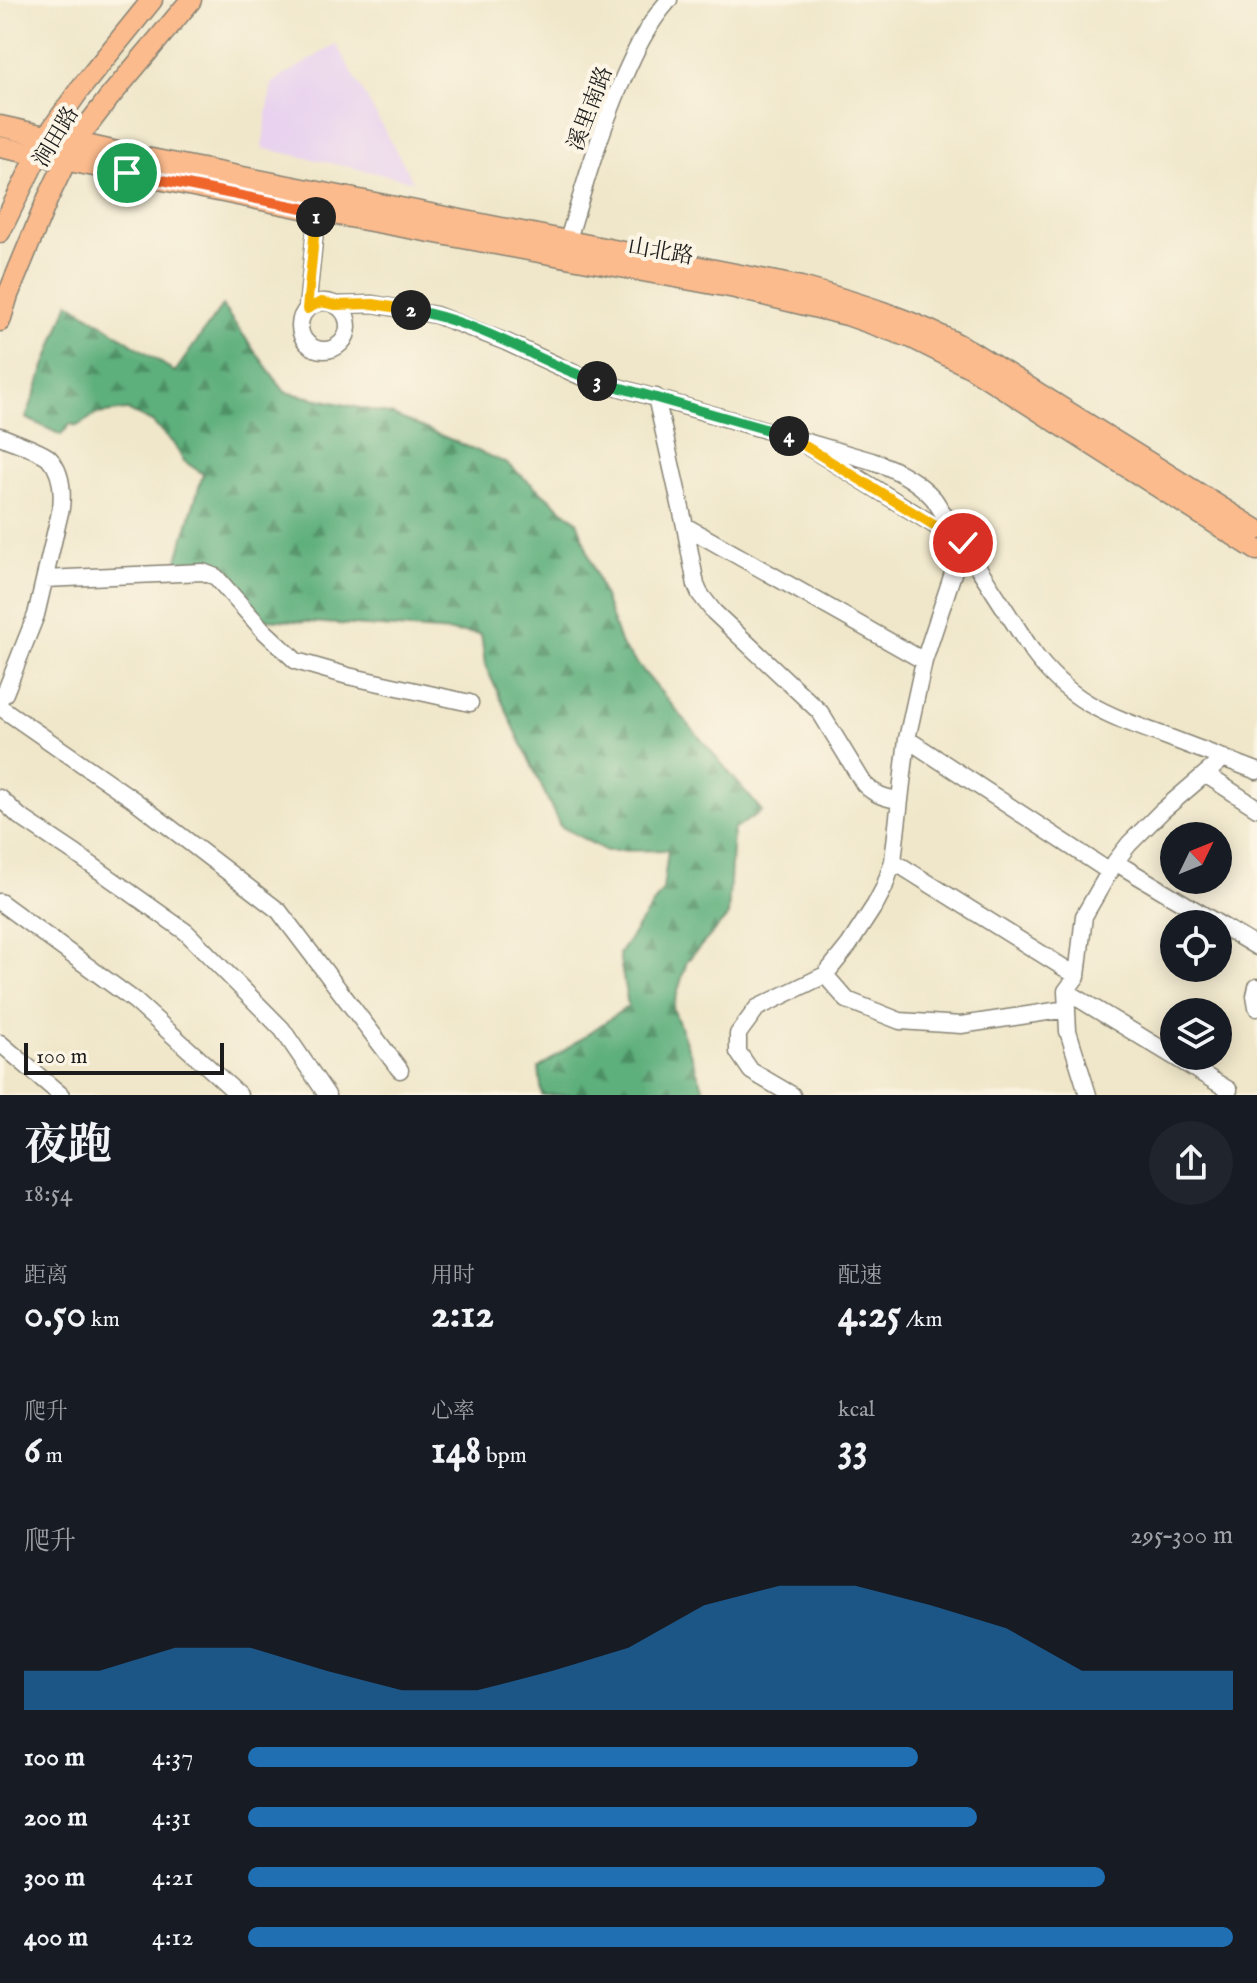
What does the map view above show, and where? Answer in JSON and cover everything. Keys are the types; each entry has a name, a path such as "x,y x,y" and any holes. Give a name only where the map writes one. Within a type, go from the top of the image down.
{"main road":[{"name":"涧田路","path":"0,232 47,136 80,89 152,0"},
{"name":"涧田路","path":"0,321 8,295 75,142 191,0"},
{"name":"山北路","path":"0,126 131,155 801,287 887,312 969,350 1257,530"},
{"name":"山北路","path":"0,147 317,211 735,288 829,310 885,328 972,368 1257,550"},
{"path":"1124,445 1257,513"}],"street":[{"name":"溪里南路","path":"568,240 610,108 640,40 669,0"},
{"path":"317,211 307,309 300,323 303,338 308,344 323,350 338,345 347,333 346,317 336,305"},
{"path":"307,309 321,302 336,305 373,304 436,315 580,376 883,464 902,473 934,499 1041,664 1079,699 1108,715 1257,771"},
{"path":"656,397 696,585 705,602 820,712 864,784 872,792 899,800"},
{"path":"0,436 48,457 59,475 62,497 36,615 5,693 0,698"},
{"path":"793,437 963,543"},
{"path":"685,526 924,661"},
{"path":"792,1095 751,1071 738,1052 738,1034 757,1008 825,975 844,952 884,888 893,861 907,739 924,661 963,543"},
{"path":"45,579 203,572 216,577 263,630 296,661 470,703"},
{"path":"0,707 134,800 279,911 400,1070"},
{"path":"907,739 1112,867 1257,947"},
{"path":"1088,1095 1068,1031 1066,991 1077,976 1084,916 1129,844 1151,820 1224,758"},
{"path":"1205,774 1257,808"},
{"path":"0,798 19,816 186,932 282,1029 327,1095"},
{"path":"893,861 1077,976"},
{"path":"1,906 135,1001 239,1095"},
{"path":"825,975 847,1000 900,1021 961,1025 1067,1009"},
{"path":"1257,987 1257,1008"},
{"path":"1066,991 1229,1090"},
{"path":"0,1043 61,1095"}],"shaded area":[{"path":"336,44 413,181 262,148 272,83"}],"green space":[{"path":"69,302 175,372 222,306 285,392 393,415 506,463 577,521 621,645 762,811 733,830 728,916 687,961 673,1008 706,1095 542,1095 539,1068 628,1006 619,954 663,890 668,850 606,851 560,826 485,665 481,634 266,619 221,568 176,563 203,474 184,461 173,443 152,422 127,410 97,414 77,426 70,424 61,435 26,418"}],"route":[{"path":"127,173 317,211 307,309 321,302 336,305 373,304 436,315 506,342 580,376 793,437 963,543"}]}
